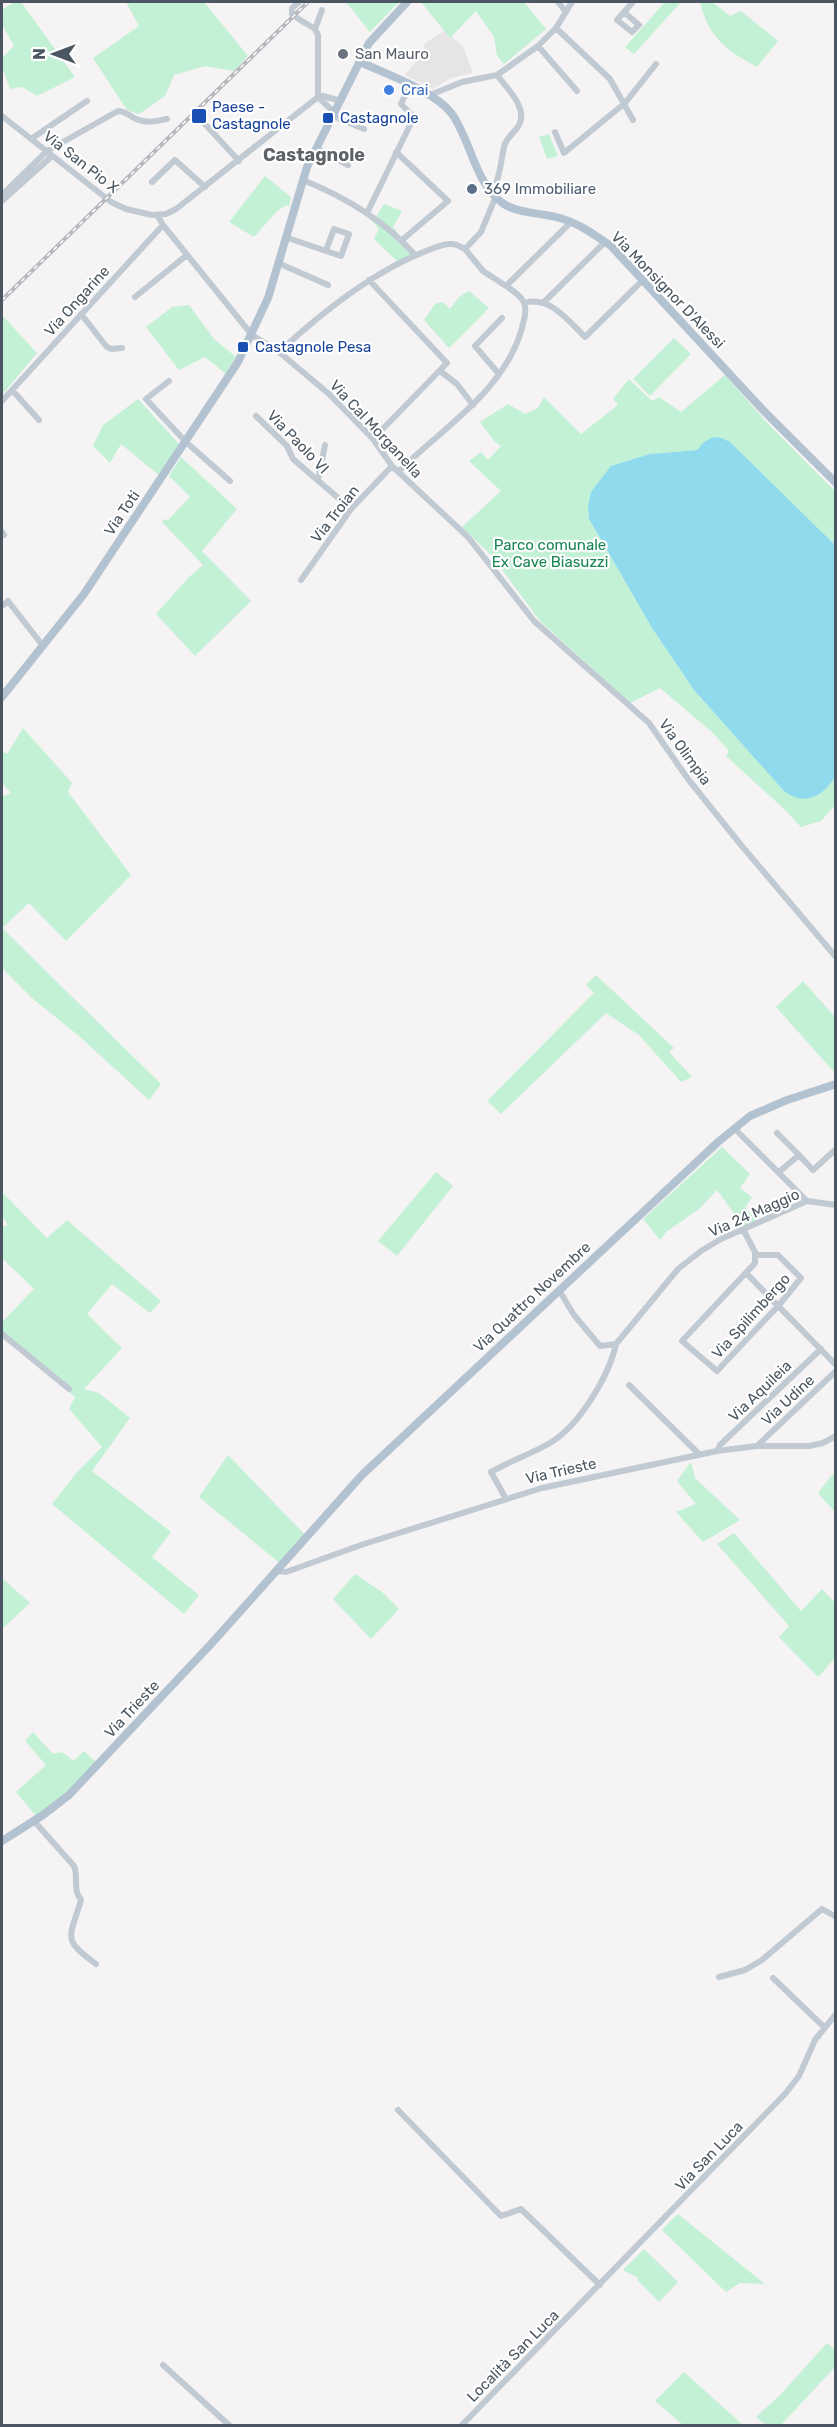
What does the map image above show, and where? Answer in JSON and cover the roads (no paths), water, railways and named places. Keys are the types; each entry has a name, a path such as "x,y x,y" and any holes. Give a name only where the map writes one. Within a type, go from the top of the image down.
{"main road":[{"name":"Via Toti","path":"2,697 84,594 230,375 252,335 268,298 303,180 316,148 369,43 407,2"},
{"name":"Via Monsignor D'Alessi","path":"360,62 430,95 451,114 474,163 502,203 514,209 571,222 605,242 643,280 763,411 836,483"},
{"name":"Via Quattro Novembre","path":"277,1571 362,1475 734,1128 750,1116 787,1100 836,1084"},
{"name":"Via Trieste","path":"2,1840 34,1821 69,1795 277,1571"}],"street":[{"path":"299,2 292,8 294,16 315,29 318,35 318,97 334,114 364,129"},
{"path":"558,2 566,12"},
{"path":"430,95 462,82 497,75 538,46 556,28 572,2"},
{"path":"624,12 633,2"},
{"path":"315,29 322,10"},
{"path":"556,28 610,79 633,120"},
{"path":"538,46 577,91"},
{"path":"555,132 564,153 625,103 656,64"},
{"path":"465,249 481,232 501,172 504,147 520,124 522,117 517,100 497,75"},
{"path":"367,213 414,117 400,104 410,85"},
{"path":"252,335 155,215 177,209 318,97 323,96 341,101"},
{"path":"31,139 87,101"},
{"path":"2,195 49,154 118,111 144,121 167,119"},
{"name":"Via San Pio X","path":"2,116 111,202 126,209 155,215"},
{"path":"204,123 239,161"},
{"path":"316,148 348,165"},
{"path":"396,152 448,201 402,240"},
{"path":"2,201 49,154"},
{"path":"152,182 176,160 205,187"},
{"path":"303,180 325,189 367,213 402,240 415,255"},
{"path":"506,286 571,222"},
{"name":"Via Ongarine","path":"2,401 163,225"},
{"path":"285,237 341,256 349,234 334,229 326,250"},
{"path":"543,303 605,242"},
{"path":"279,352 369,280 415,255 449,244 456,244 465,249 483,271 506,286 524,303 525,314 518,341 498,373 473,405 398,472"},
{"path":"135,297 187,255"},
{"path":"278,263 328,285"},
{"path":"369,280 447,363 373,439"},
{"path":"524,303 532,301 543,303 562,313 585,337 643,280"},
{"path":"81,314 106,346 111,349 122,348"},
{"path":"498,373 475,346 502,318"},
{"name":"Via Cal Morganella","path":"252,335 279,352 329,394 373,439 392,466 452,522"},
{"path":"440,371 457,384 473,405"},
{"path":"169,381 146,399 186,442 230,482"},
{"path":"12,390 39,420"},
{"name":"Via Paolo VI","path":"256,416 287,446 294,459 351,509"},
{"path":"318,480 326,445"},
{"name":"Via Troian","path":"301,580 351,509 392,466"},
{"name":"Via Olimpia","path":"452,522 468,537 534,621 649,723 688,779 836,957"},
{"path":"2,606 8,601 43,646"},
{"path":"734,1128 807,1201"},
{"path":"777,1133 813,1170 836,1149"},
{"path":"779,1172 799,1155"},
{"name":"Via 24 Maggio","path":"507,1499 491,1472 549,1444 564,1432 595,1392 608,1368 616,1344 686,1263 720,1239 744,1231 807,1201 836,1205"},
{"path":"744,1231 756,1255"},
{"name":"Via Spilimbergo","path":"756,1255 778,1255 801,1278 717,1371 682,1341 746,1273 755,1263 756,1255"},
{"path":"746,1273 836,1365"},
{"path":"559,1290 574,1315 600,1346 616,1344"},
{"path":"2,1334 69,1389"},
{"name":"Via Aquileia","path":"717,1451 720,1445 821,1349"},
{"name":"Via Udine","path":"757,1446 836,1371"},
{"path":"629,1385 700,1455"},
{"name":"Via Trieste","path":"277,1571 283,1573 542,1488 717,1451 757,1446 809,1446 823,1443 836,1436"},
{"path":"284,1563 298,1567"},
{"path":"34,1821 74,1866 75,1890 81,1900 70,1934 71,1940 76,1950 96,1964"},
{"path":"719,1977 745,1970 762,1960 822,1909 836,1917"},
{"path":"773,1978 824,2027"},
{"name":"Via San Luca","path":"582,2304 786,2094 799,2076 809,2050 824,2027 836,2014"},
{"path":"398,2110 501,2216 521,2209 600,2285"},
{"name":"Località San Luca","path":"461,2426 582,2304"},
{"path":"163,2365 230,2426"}],"water":[{"path":"713,437 730,442 835,545 835,777 819,794 806,799 792,796 784,791 694,690 652,628 589,519 588,506 591,492 611,466 650,454 697,450"}],"railway":[{"path":"2,300 308,2"}],"place":[{"name":"San Mauro","path":"343,54"},
{"name":"Crai","path":"389,90"},
{"name":"Paese - Castagnole","path":"199,116"},
{"name":"Castagnole","path":"328,118"},
{"name":"369 Immobiliare","path":"472,189"},
{"name":"Castagnole Pesa","path":"243,347"}],"district":[{"name":"Castagnole","path":"314,155"}],"park label":[{"name":"Parco comunale Ex Cave Biasuzzi","path":"550,554"}]}
